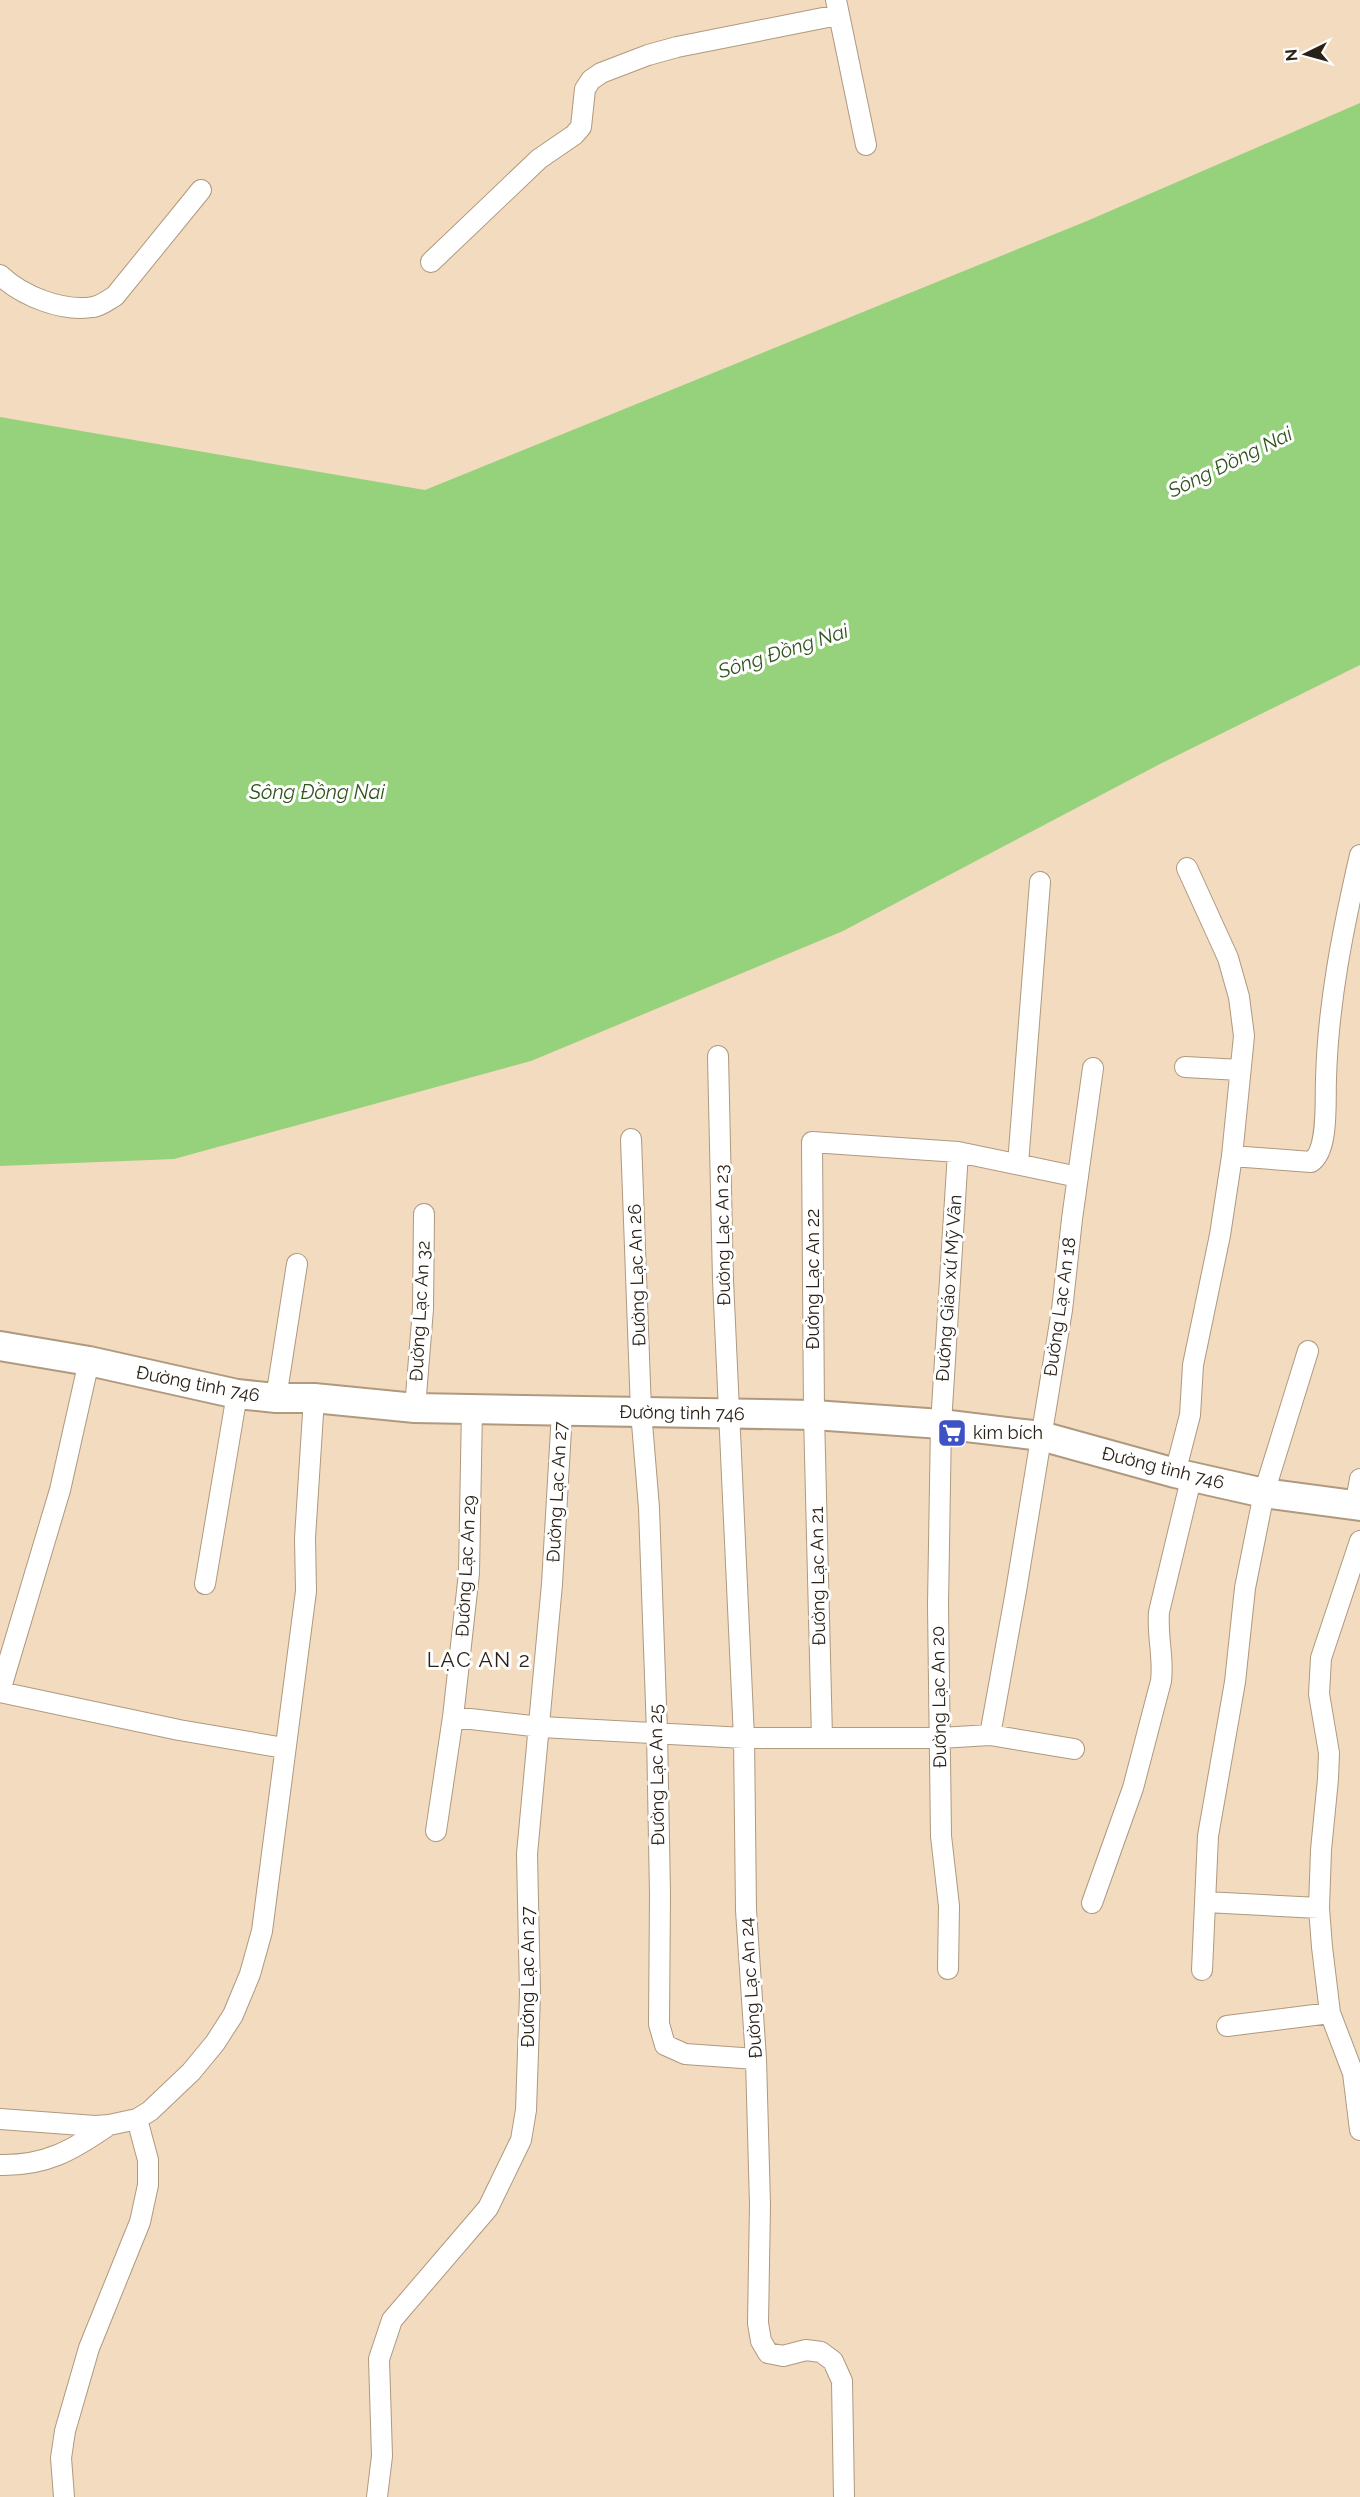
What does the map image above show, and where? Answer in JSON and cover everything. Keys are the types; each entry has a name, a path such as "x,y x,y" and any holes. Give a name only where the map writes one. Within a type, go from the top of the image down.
{"main road":[{"name":"Đường tỉnh 746","path":"0,1346 89,1361 237,1394 276,1398 314,1398 415,1408 814,1415 941,1424 1041,1436 1264,1493 1358,1497"}],"street":[{"path":"431,262 539,159 574,135 581,127 585,89 591,80 601,73 648,55 677,47 837,7 866,145"},
{"path":"0,275 26,293 47,301 71,307 95,307 115,296 201,190"},
{"path":"1232,1156 1311,1162 1317,1159 1321,1151 1330,1008 1353,919 1360,855"},
{"path":"1092,1903 1133,1788 1163,1670 1157,1633 1159,1612 1184,1474 1194,1365 1220,1234 1232,1156 1244,1036 1239,997 1228,958 1187,868"},
{"path":"1018,1164 1040,882"},
{"name":"Đường Lạc An 23","path":"718,1056 728,1415"},
{"path":"1185,1067 1240,1071"},
{"name":"Đường Lạc An 18","path":"990,1735 1062,1310 1093,1068"},
{"name":"Đường Lạc An 26","path":"632,1139 641,1411"},
{"name":"Đường Lạc An 22","path":"814,1415 812,1142 958,1152"},
{"path":"958,1152 1078,1177"},
{"name":"Đường Giáo xứ Mỹ Vân","path":"941,1424 958,1152"},
{"name":"Đường Lạc An 32","path":"415,1408 423,1309 424,1214"},
{"path":"276,1398 297,1264"},
{"path":"1202,1970 1208,1836 1234,1682 1245,1588 1264,1493 1308,1351"},
{"path":"89,1361 60,1490 0,1692 179,1730 284,1748"},
{"path":"205,1584 237,1394"},
{"path":"0,2119 109,2125 137,2119 150,2112 191,2072 215,2043 233,2015 250,1974 262,1930 306,1591 305,1538 314,1398"},
{"name":"Đường Lạc An 29","path":"436,1831 453,1717 469,1573 472,1408"},
{"name":"Đường Lạc An 25","path":"641,1411 649,1508 657,1732 660,1894 659,2024 665,2045 685,2054 756,2059"},
{"name":"Đường Lạc An 27","path":"377,2497 382,2456 379,2360 392,2320 488,2208 521,2140 526,2110 530,1994 527,1854 541,1727 562,1412"},
{"name":"Đường Lạc An 24","path":"728,1415 744,1738 746,1910 756,2059 760,2205 758,2323 761,2340 768,2353 783,2356 806,2350 821,2352 833,2361 842,2381 844,2497"},
{"name":"Đường Lạc An 21","path":"814,1415 822,1738"},
{"name":"Đường Lạc An 20","path":"941,1424 938,1605 941,1836 949,1906 948,1969"},
{"path":"1360,1541 1321,1658 1318,1678 1329,1754 1319,1908 1330,2013 1352,2067 1360,2130"},
{"path":"453,1717 541,1727 744,1738 940,1738 990,1735 1074,1749"},
{"path":"1206,1902 1319,1908"},
{"path":"1227,2026 1330,2013"},
{"path":"64,2497 61,2458 65,2431 89,2348 140,2222 148,2185 148,2160 137,2119"},
{"path":"0,2165 42,2160 72,2150 109,2125"}],"water":[{"name":"Sông Đồng Nai","path":"1360,103 1360,665 1158,765 843,931 531,1061 174,1159 0,1166 0,417 425,490 1087,221"}],"place":[{"name":"kim bích","path":"952,1433"}],"district":[{"name":"LẠC AN 2","path":"479,1660"}]}
